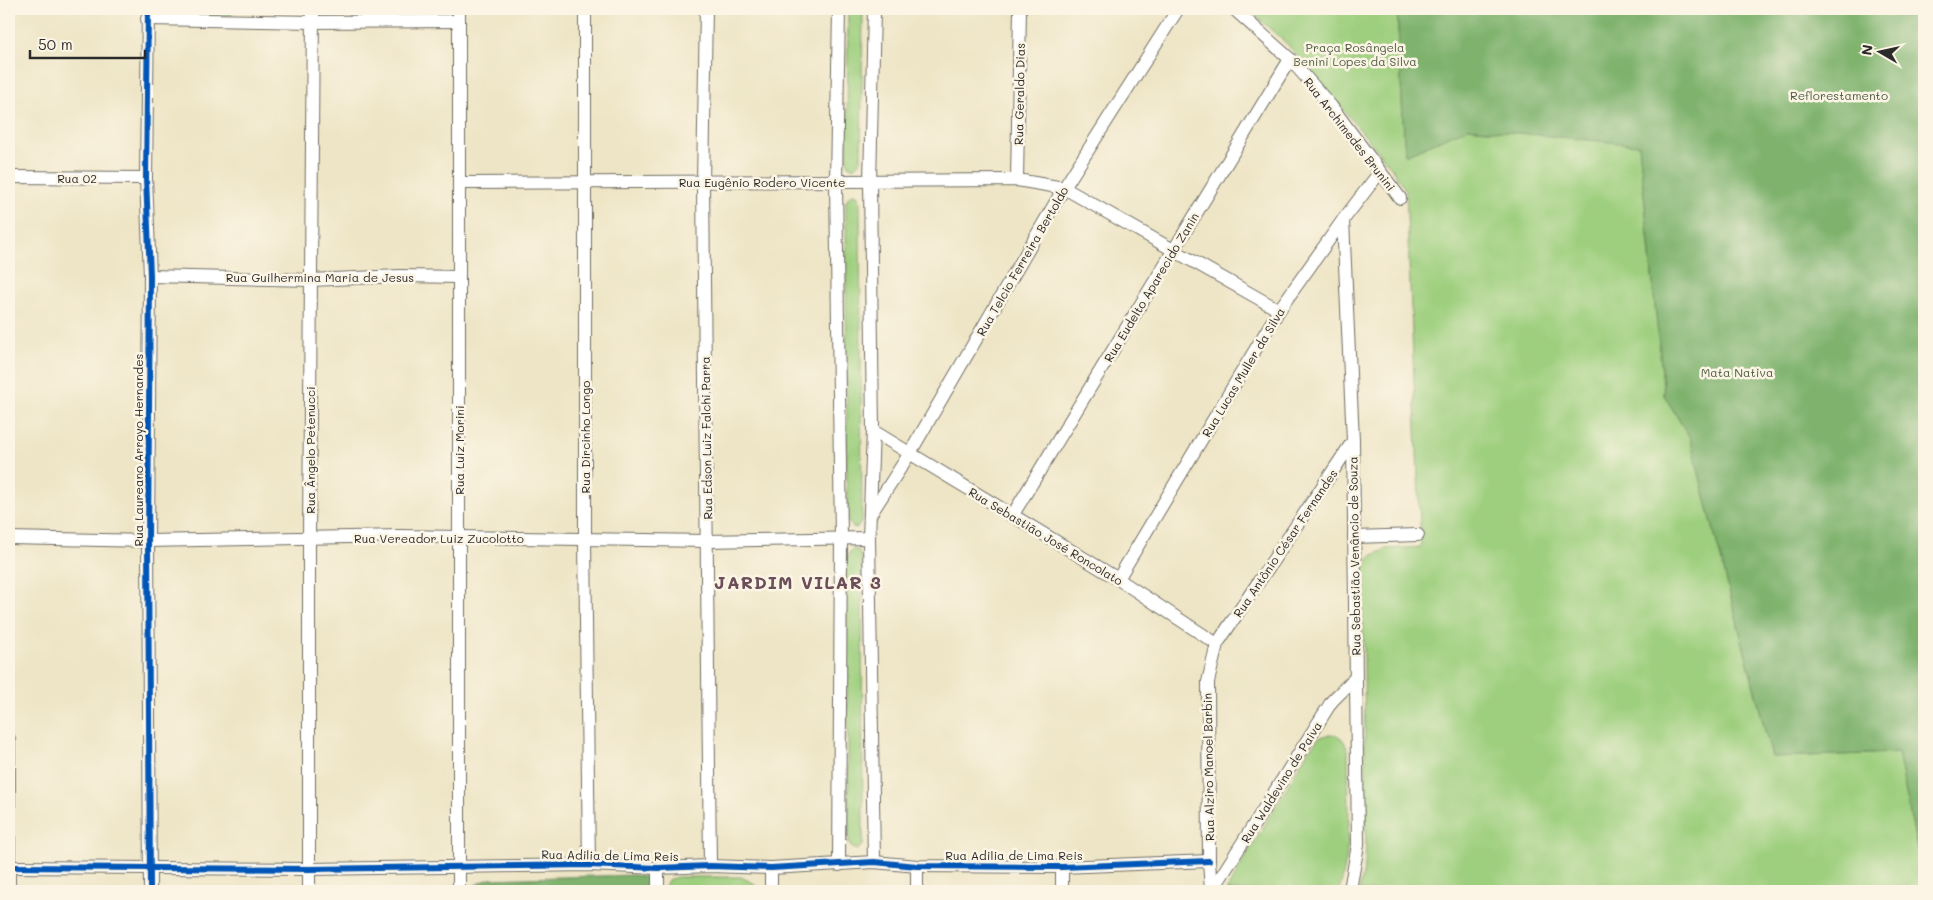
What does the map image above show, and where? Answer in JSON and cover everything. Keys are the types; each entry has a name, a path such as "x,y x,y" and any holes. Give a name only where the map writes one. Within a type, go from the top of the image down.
{"street":[{"name":"Rua Dircinho Longo","path":"584,9 589,865"},
{"name":"Rua Edson Luiz Falchi Parra","path":"706,9 704,183 710,866"},
{"path":"839,9 836,182 841,538 839,865"},
{"path":"874,9 870,182 873,431 869,538 874,862"},
{"name":"Rua Geraldo Dias","path":"1017,180 1020,9"},
{"name":"Rua Telcio Ferreira Bertoldo","path":"870,515 910,453 1064,188 1178,9"},
{"name":"Rua Archimedes Brunini","path":"1234,9 1290,59 1332,106 1400,198"},
{"path":"148,14 459,15"},
{"name":"Rua Laureano Arroyo Hernandes","path":"148,14 146,178 150,276 148,541 150,891"},
{"name":"Rua Ângelo Petenucci","path":"310,891 309,538 313,15"},
{"name":"Rua Luiz Morini","path":"459,15 459,891"},
{"name":"Rua Eudelto Aparecido Zanin","path":"1012,516 1290,59"},
{"path":"9,169 9,186"},
{"name":"Rua Lucas Muller da Silva","path":"1118,579 1279,310 1343,220 1380,172"},
{"name":"Rua 02","path":"9,177 146,178"},
{"name":"Rua Eugênio Rodero Vicente","path":"459,183 1017,180 1064,188 1279,310"},
{"name":"Rua Sebastião Venâncio de Souza","path":"1343,220 1352,441 1358,845 1348,891"},
{"name":"Rua Guilhermina Maria de Jesus","path":"150,276 311,280 400,276 459,278"},
{"name":"Rua Sebastião José Roncolato","path":"873,431 1118,579 1217,644"},
{"name":"Rua Antônio César Fernandes","path":"1217,644 1352,441"},
{"path":"1354,537 1418,535"},
{"name":"Rua Vereador Luiz Zucolotto","path":"9,538 148,541 459,537 707,541 869,538"},
{"name":"Rua Alziro Manoel Barbin","path":"1212,891 1209,861 1208,682 1217,644"},
{"name":"Rua Waldevino de Paiva","path":"1212,891 1332,700 1355,678"},
{"path":"9,740 9,891"},
{"name":"Rua Adilia de Lima Reis","path":"9,868 309,869 589,865 658,868 710,866 770,868 874,862 917,866 1062,867 1209,861"},
{"path":"917,866 917,891"},
{"path":"1062,867 1062,891"},
{"path":"658,868 658,891"},
{"path":"770,868 771,891"}],"green space":[{"path":"159,9 232,9 232,15 168,15"},
{"path":"848,9 863,9 861,161 854,168 848,165 847,160"},
{"name":"Praça Rosângela Benini Lopes da Silva","path":"1248,9 1397,9 1405,155 1467,128 1639,144 1664,395 1690,438 1772,757 1898,753 1924,891 1359,891 1365,865 1366,842 1363,570 1371,556 1386,549 1421,547 1406,191 1391,167 1320,82 1287,44"},
{"name":"Mata Nativa","path":"1397,9 1924,9 1924,883 1898,753 1772,757 1690,438 1664,395 1639,145 1468,128 1405,155"},
{"path":"855,194 860,201 862,521 858,527 854,528 847,520 846,201 850,195"},
{"path":"853,549 859,551 862,561 863,845 857,850 850,846 849,842 846,560"},
{"path":"1329,734 1342,738 1348,751 1348,839 1339,891 1226,891 1308,751 1319,738"},
{"path":"634,875 648,878 651,891 473,891 475,885 489,879"},
{"path":"677,877 741,877 755,884 758,891 663,891 668,880"}],"cycle path":[{"path":"148,9 146,178 150,276 148,541 150,891"},
{"path":"9,867 309,869 589,865 658,868 710,866 771,868 874,862 917,866 1062,867 1209,861"}],"district":[{"name":"JARDIM VILAR 3","path":"798,582"}],"park label":[{"name":"Reflorestamento","path":"1839,95"}]}
